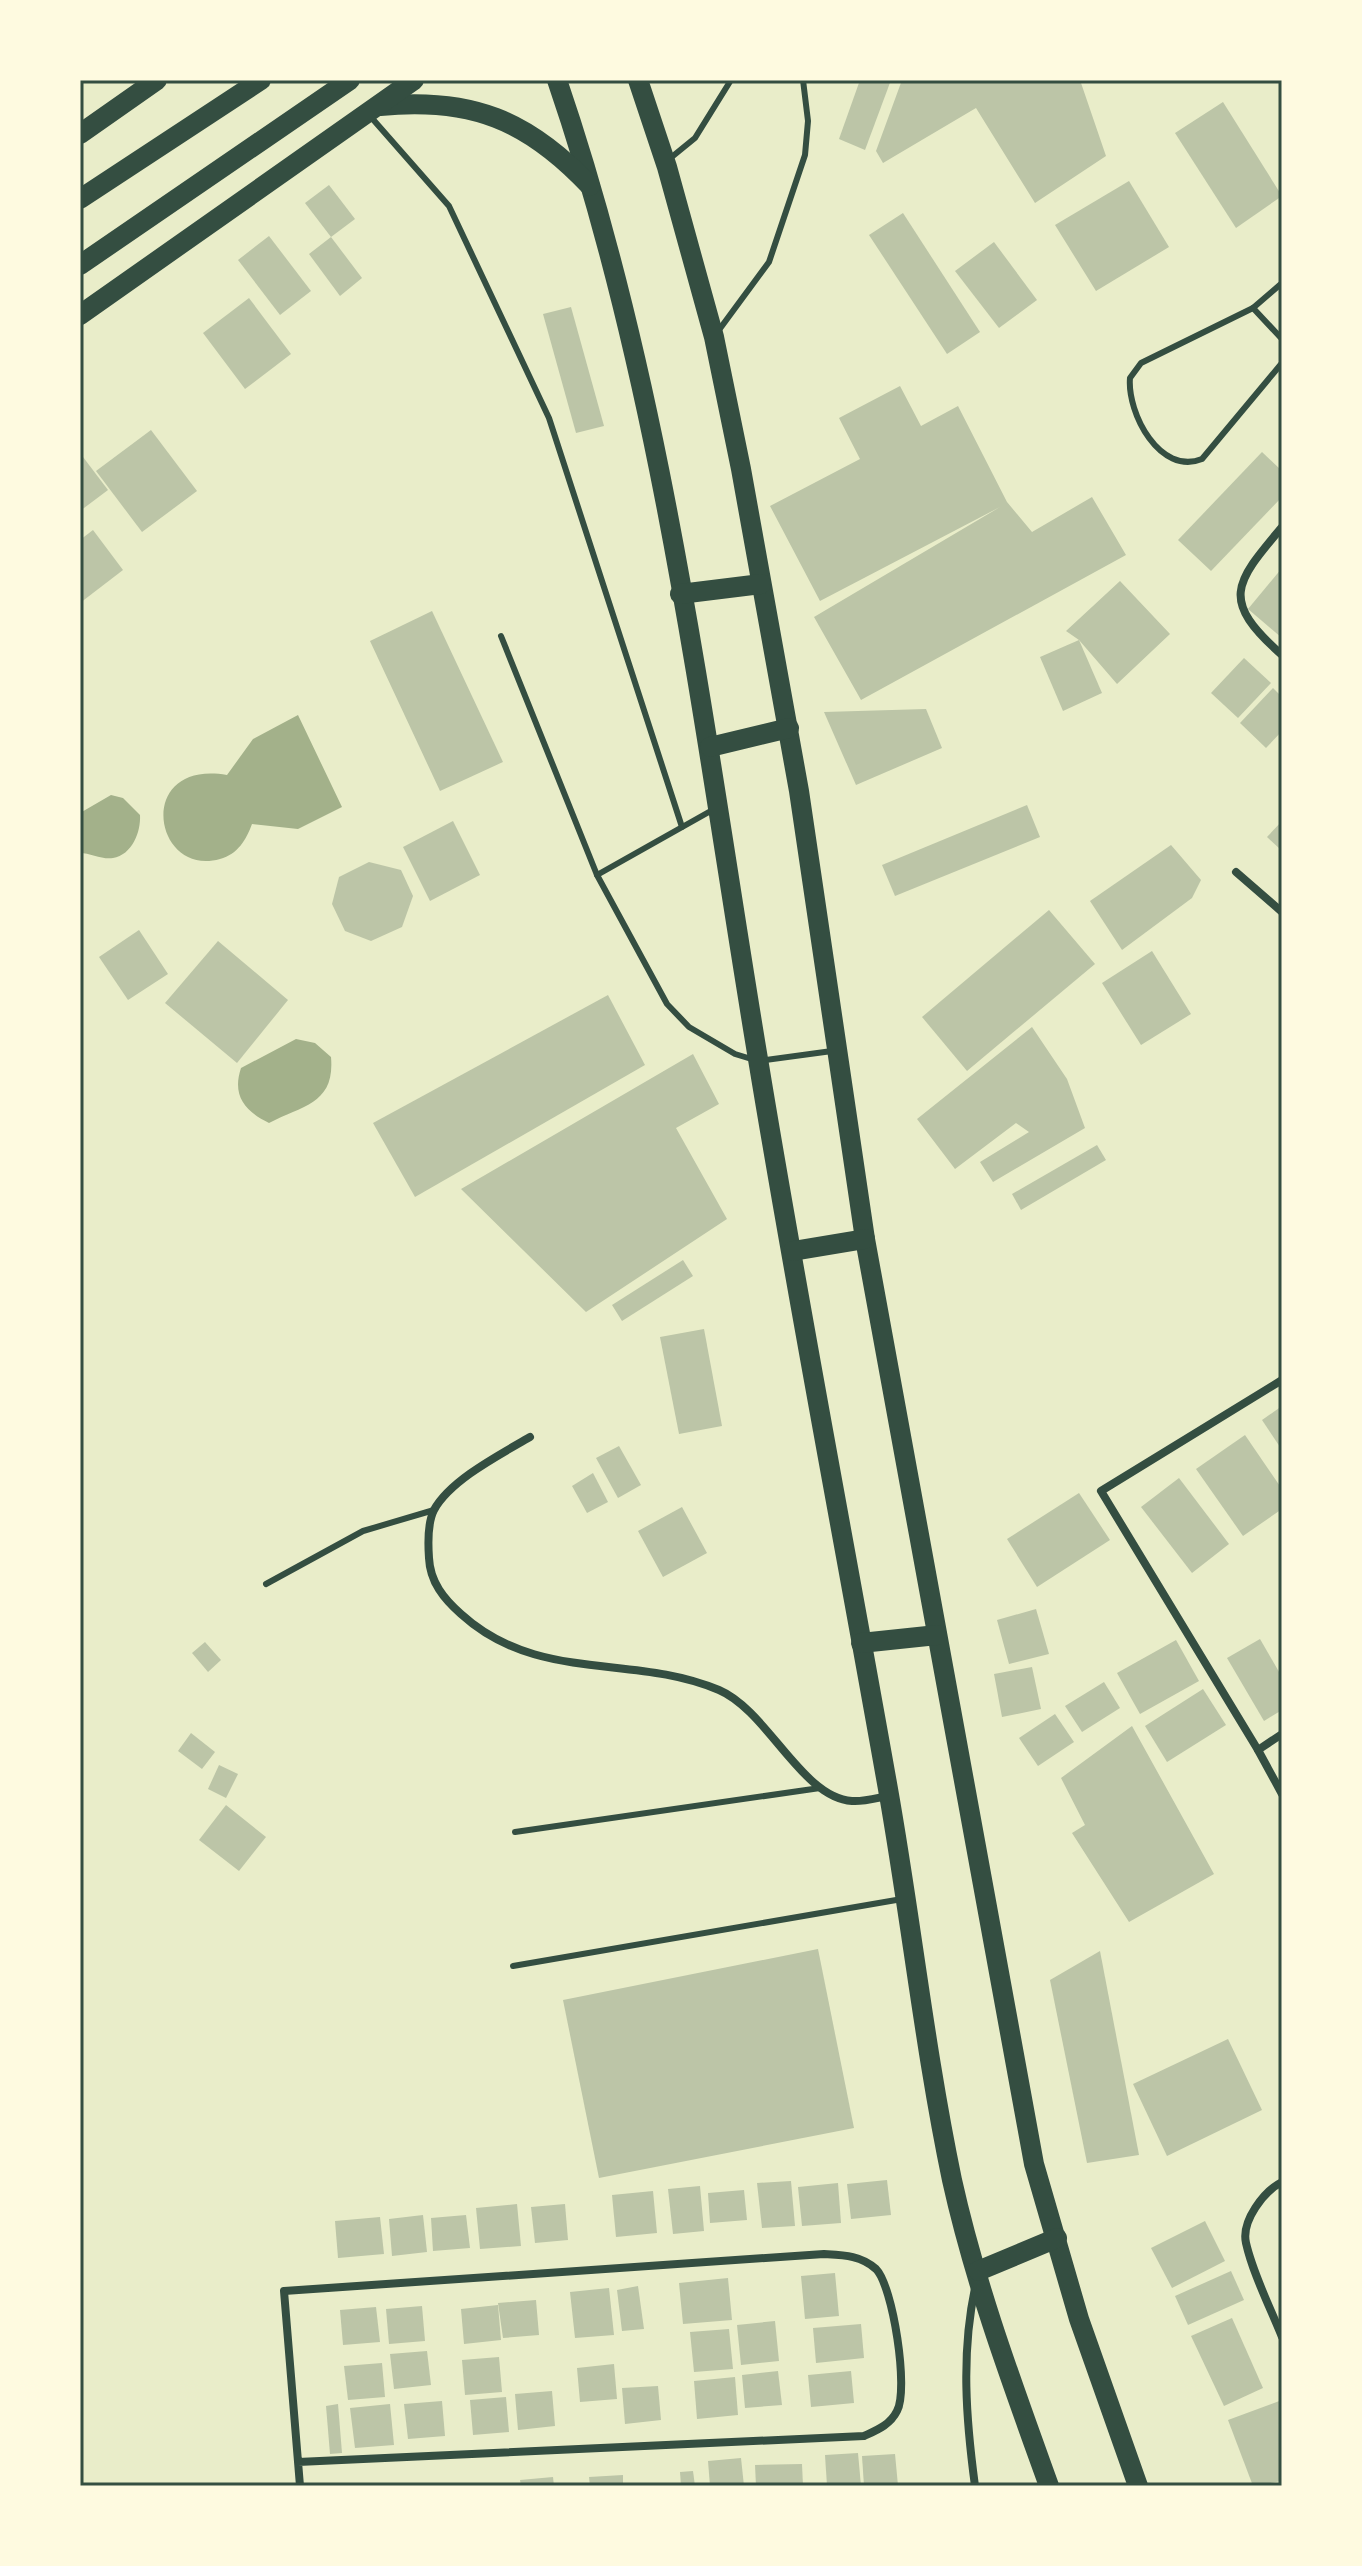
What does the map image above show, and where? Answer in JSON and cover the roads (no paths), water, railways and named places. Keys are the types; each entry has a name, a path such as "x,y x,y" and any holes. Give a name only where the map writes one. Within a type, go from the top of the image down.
{"main road":[{"path":"80,134 157,80"},
{"path":"80,199 261,80"},
{"path":"80,265 350,80"},
{"path":"557,80 596,192 633,354 710,747 758,1061 889,1796 953,2182 999,2348 1049,2486"},
{"path":"638,80 665,162 714,337 789,728 865,1239 1034,2164 1079,2319 1138,2486"},
{"path":"80,315 405,86"},
{"path":"372,110 432,103 456,106 506,121 553,150 596,192"},
{"path":"680,594 761,584"},
{"path":"710,747 789,728"},
{"path":"793,1251 865,1239"},
{"path":"861,1643 937,1635"},
{"path":"978,2271 1057,2238"}],"street":[{"path":"1279,652 1247,622 1239,597 1244,572 1282,527"},
{"path":"1236,872 1282,912"},
{"path":"1282,1380 1101,1491 1282,1794"},
{"path":"530,1437 473,1471 434,1510 428,1538 430,1573 446,1600 482,1633 527,1654 565,1664 696,1680 739,1698 820,1788 850,1801 889,1796"},
{"path":"1258,1750 1282,1734"},
{"path":"1282,2182 1272,2186 1250,2216 1245,2240 1282,2337"},
{"path":"298,2462 864,2436 885,2426 898,2411 902,2391 891,2299 877,2270 857,2257 824,2254 284,2291 298,2462 300,2486"},
{"path":"975,2486 966,2408 965,2361 978,2271"}],"lane":[{"path":"665,162 695,138 731,80"},
{"path":"714,337 730,320 769,262 805,155 808,121 803,80"},
{"path":"372,110 449,206 549,418 682,827"},
{"path":"1282,283 1253,308 1141,363 1130,378 1132,408 1161,451 1172,461 1189,464 1202,459 1282,363"},
{"path":"1253,308 1282,339"},
{"path":"501,636 597,875 667,1004 689,1027 735,1054 758,1061 838,1050"},
{"path":"597,875 719,806"},
{"path":"266,1584 363,1531 434,1510"},
{"path":"515,1832 820,1788"},
{"path":"513,1966 905,1898"}]}
